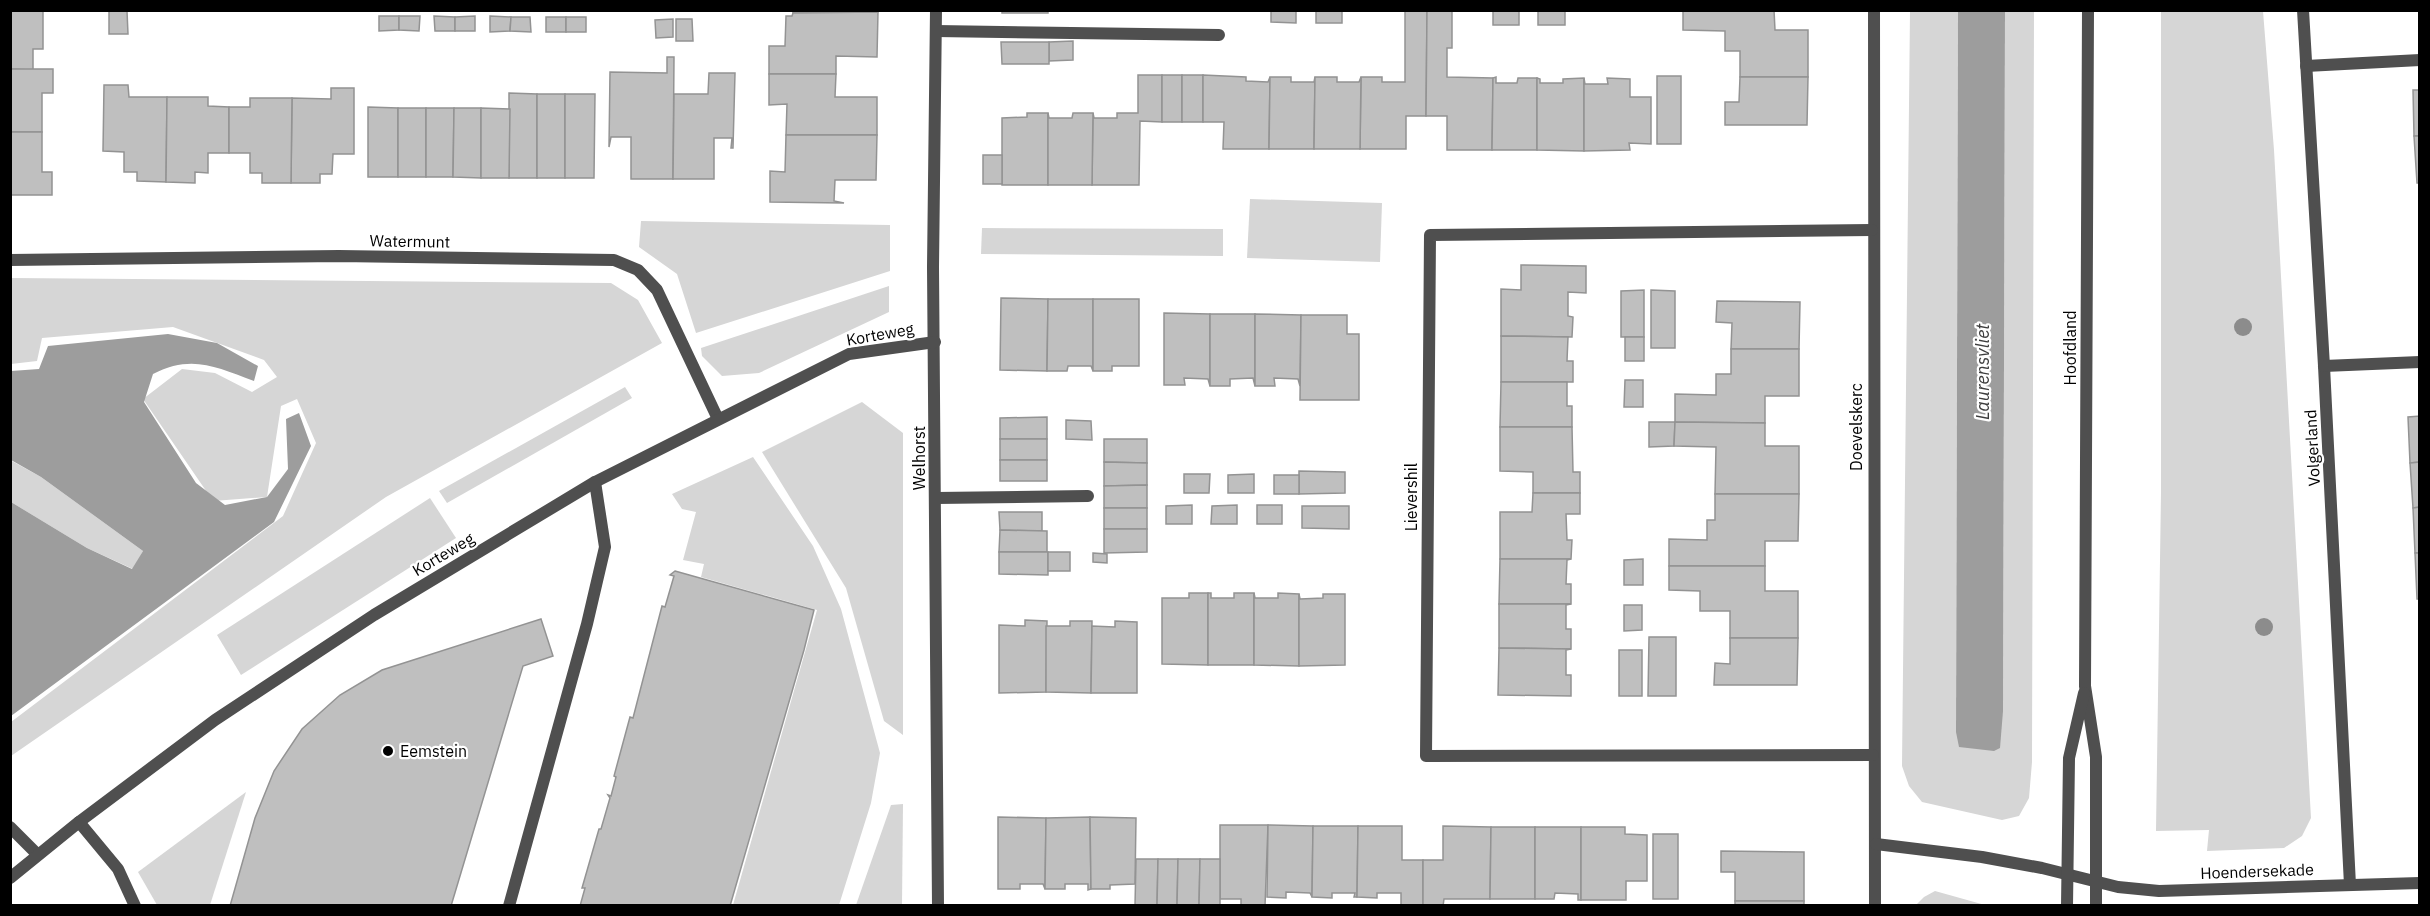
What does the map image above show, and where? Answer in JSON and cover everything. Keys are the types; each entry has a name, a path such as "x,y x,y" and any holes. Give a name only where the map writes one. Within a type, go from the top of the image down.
{"street":[{"name":"Welhorst","path":"936,10 938,906"},
{"name":"Doevelskerc","path":"1874,10 1872,230 1875,906"},
{"name":"Hoofdland","path":"2088,10 2085,686 2096,757 2096,906"},
{"name":"Volgerland","path":"2303,10 2325,366 2350,885"},
{"path":"936,31 1219,35"},
{"path":"2306,66 2420,60"},
{"name":"Lievershil","path":"1872,230 1430,235 1426,756 1873,755"},
{"name":"Watermunt","path":"10,260 339,256 614,260 638,270 657,290 718,418"},
{"name":"Korteweg","path":"10,878 37,854 215,720 374,615 595,482 718,418 849,354 935,342"},
{"path":"2325,366 2420,362"},
{"path":"509,906 584,635 605,547 595,482"},
{"path":"936,498 1088,496"},
{"name":"Hoofdland","path":"2067,906 2069,758 2085,686"},
{"path":"79,822 118,869 135,906"},
{"path":"10,827 37,854"},
{"path":"1876,844 1982,857 2097,882"},
{"name":"Hoendersekade","path":"2097,882 2159,891 2420,883"}],"shaded area":[{"path":"1910,11 1958,11 1956,732 2003,711 2005,11 2034,11 2032,762 2029,798 2019,816 2002,820 1922,802 1909,786 1902,766"},
{"path":"2161,11 2263,11 2274,150 2311,818 2302,836 2284,848 2207,851 2209,830 2156,831 2161,493"},
{"path":"1250,199 1382,203 1380,262 1247,258"},
{"path":"641,221 890,225 890,271 696,333 677,274 639,247"},
{"path":"982,228 1223,229 1223,256 981,254"},
{"path":"11,278 611,283 638,300 662,343 386,497 11,756 11,722 283,516 316,443 297,399 281,406 267,497 213,501 143,399 182,369 215,373 252,392 277,377 264,360 173,327 42,338 37,361 11,364"},
{"path":"889,286 889,312 759,373 722,376 702,356 701,348"},
{"path":"625,387 632,398 447,503 439,491"},
{"path":"862,402 903,433 903,735 884,721 846,588 762,452"},
{"path":"753,457 813,546 841,609 880,753 871,803 839,905 733,905 817,610 701,577 704,564 683,560 696,512 682,509 672,494"},
{"path":"10,460 41,477 143,551 133,569 87,548 11,502"},
{"path":"430,498 456,538 241,675 217,635"},
{"path":"246,792 210,905 157,905 138,872"},
{"path":"903,804 902,905 856,905 891,805"},
{"path":"1935,891 1985,905 1916,905"}],"water":[{"name":"Laurensvliet","path":"1958,11 2005,11 2003,711 2000,748 1994,751 1959,747 1956,732"},
{"path":"168,334 217,343 258,366 254,381 216,367 192,364 167,368 153,374 144,402 196,483 225,505 267,497 288,469 286,419 299,413 311,446 274,522 11,716 11,502 87,548 132,569 143,551 41,477 11,460 11,371 39,369 48,346"}],"building":[{"path":"10,10 43,10 43,49 33,49 33,70 10,69"},
{"path":"793,10 878,10 878,12 793,13"},
{"path":"1002,10 1048,10 1048,13 1002,13"},
{"path":"1271,10 1296,10 1296,23 1271,22"},
{"path":"1316,10 1342,10 1342,23 1316,23"},
{"path":"1405,10 1427,10 1426,116 1406,116 1406,149 1360,149 1361,77 1382,77 1382,82 1405,82"},
{"path":"1427,10 1452,10 1452,48 1447,48 1447,77 1493,78 1492,150 1447,150 1447,116 1426,116"},
{"path":"1493,10 1519,10 1519,25 1493,25"},
{"path":"1538,10 1565,10 1565,25 1538,25"},
{"path":"1683,10 1774,10 1775,30 1808,30 1808,77 1740,77 1740,51 1725,51 1725,31 1683,30"},
{"path":"109,11 127,11 128,34 109,34"},
{"path":"878,12 877,57 836,56 836,74 769,74 769,46 785,46 786,16 792,16 793,13"},
{"path":"379,16 399,16 399,30 379,31"},
{"path":"399,16 420,16 419,31 399,30"},
{"path":"434,16 455,17 455,31 435,31"},
{"path":"475,16 475,31 455,31 455,17"},
{"path":"490,16 511,17 510,31 490,32"},
{"path":"511,17 530,17 531,32 510,31"},
{"path":"546,17 566,17 566,32 546,32"},
{"path":"566,17 586,17 586,32 566,32"},
{"path":"673,19 673,37 656,38 655,20"},
{"path":"676,19 692,19 693,41 676,41"},
{"path":"1073,41 1073,60 1049,61 1049,42"},
{"path":"1001,42 1049,42 1049,64 1002,64"},
{"path":"667,57 674,57 673,179 631,179 631,137 611,137 609,147 610,72 667,73"},
{"path":"10,69 53,69 53,93 42,93 42,132 10,132"},
{"path":"709,73 735,73 733,148 731,148 732,138 714,138 714,179 673,179 674,94 708,94"},
{"path":"769,74 836,74 835,97 877,97 877,135 786,135 787,104 769,105"},
{"path":"1138,75 1162,75 1162,122 1140,121 1139,185 1092,185 1093,113 1094,118 1117,118 1117,113 1138,113"},
{"path":"1162,75 1182,75 1182,122 1162,122"},
{"path":"1182,75 1203,75 1203,122 1182,122"},
{"path":"1203,75 1246,77 1246,81 1268,82 1270,77 1269,149 1223,149 1224,122 1203,122"},
{"path":"1657,76 1681,76 1681,144 1657,144"},
{"path":"1270,77 1291,77 1291,82 1314,82 1315,77 1314,149 1269,149"},
{"path":"1315,77 1337,77 1337,82 1359,82 1361,77 1360,149 1314,149"},
{"path":"1496,77 1496,83 1517,83 1518,78 1537,78 1537,150 1492,150 1493,78"},
{"path":"1740,77 1808,77 1807,125 1725,125 1725,102 1739,102"},
{"path":"1537,78 1540,79 1540,83 1563,83 1563,79 1584,78 1584,151 1537,150"},
{"path":"1584,78 1585,84 1608,84 1607,78 1630,79 1630,97 1651,97 1651,144 1629,143 1630,150 1584,151"},
{"path":"104,85 128,85 129,97 167,97 166,182 137,181 137,172 124,172 124,152 103,151"},
{"path":"331,88 354,88 354,154 333,154 332,174 320,174 320,183 291,183 292,98 331,99"},
{"path":"2413,90 2420,90 2420,136 2414,136"},
{"path":"509,93 537,94 537,178 509,178"},
{"path":"537,94 565,94 565,178 537,178"},
{"path":"565,94 595,94 594,178 565,178"},
{"path":"167,97 208,97 208,106 229,107 229,153 208,153 208,173 195,172 195,183 166,182"},
{"path":"250,98 292,98 291,183 262,183 262,173 250,173 250,153 229,153 229,107 250,107"},
{"path":"368,107 398,108 398,177 368,177"},
{"path":"398,108 426,108 426,177 398,177"},
{"path":"426,108 454,108 453,177 426,177"},
{"path":"454,108 481,108 481,178 453,177"},
{"path":"481,108 510,109 509,178 481,178"},
{"path":"1027,113 1048,113 1048,185 1002,185 1002,118 1027,117"},
{"path":"1048,113 1049,118 1072,118 1073,113 1093,113 1092,185 1048,185"},
{"path":"10,132 42,132 42,172 52,172 52,195 10,195"},
{"path":"786,135 877,135 876,180 835,180 834,201 844,203 770,202 770,171 785,172"},
{"path":"2414,136 2420,136 2420,183 2417,183"},
{"path":"983,155 1002,155 1002,184 983,184"},
{"path":"1521,265 1586,266 1586,293 1568,292 1568,316 1573,317 1572,337 1501,336 1501,289 1521,290"},
{"path":"1644,290 1644,337 1621,337 1621,291"},
{"path":"1651,290 1675,291 1675,348 1651,348"},
{"path":"1001,298 1048,299 1047,371 1000,370"},
{"path":"1048,299 1093,299 1093,371 1091,366 1068,366 1067,371 1047,371"},
{"path":"1093,299 1139,299 1139,366 1112,366 1112,371 1093,371"},
{"path":"1717,301 1800,302 1799,349 1731,349 1732,323 1716,322"},
{"path":"1164,313 1210,314 1210,386 1208,379 1184,378 1185,385 1164,385"},
{"path":"1210,314 1255,314 1255,386 1253,378 1230,379 1230,386 1210,386"},
{"path":"1255,314 1301,315 1300,386 1298,379 1274,378 1275,386 1255,386"},
{"path":"1301,315 1347,315 1347,334 1359,334 1359,400 1300,400"},
{"path":"1501,336 1568,337 1567,361 1573,361 1573,382 1501,382"},
{"path":"1625,337 1644,337 1644,361 1625,361"},
{"path":"1731,349 1799,349 1799,396 1765,396 1765,423 1675,422 1675,394 1716,395 1716,374 1731,374"},
{"path":"1625,380 1643,380 1643,407 1624,407"},
{"path":"1501,382 1567,382 1567,406 1572,406 1572,427 1500,427"},
{"path":"2420,416 2420,462 2410,463 2408,417"},
{"path":"1047,417 1047,439 1000,439 1000,418"},
{"path":"1066,420 1091,421 1092,440 1066,439"},
{"path":"1649,422 1675,422 1674,446 1649,447"},
{"path":"1675,422 1765,423 1765,446 1799,446 1799,494 1715,494 1716,447 1674,446"},
{"path":"1500,427 1572,427 1573,472 1580,472 1580,493 1533,493 1533,472 1500,471"},
{"path":"1000,439 1047,439 1047,460 1000,460"},
{"path":"1104,439 1147,439 1147,463 1104,462"},
{"path":"1000,460 1047,460 1047,481 1000,481"},
{"path":"1104,462 1147,463 1147,485 1104,486"},
{"path":"2420,462 2420,507 2413,508 2410,463"},
{"path":"1299,471 1345,472 1345,493 1299,494"},
{"path":"1184,474 1210,474 1209,493 1184,493"},
{"path":"1254,474 1254,493 1228,493 1228,475"},
{"path":"1274,475 1299,475 1299,494 1274,494"},
{"path":"1147,485 1147,508 1104,508 1104,486"},
{"path":"1533,493 1580,493 1580,514 1566,514 1567,540 1572,540 1571,559 1500,559 1500,512 1532,512"},
{"path":"1715,494 1799,494 1798,541 1765,541 1765,566 1669,566 1669,539 1707,540 1707,520 1715,520"},
{"path":"1192,505 1192,524 1166,524 1166,506"},
{"path":"1237,505 1237,524 1211,524 1212,506"},
{"path":"1257,505 1282,505 1282,524 1257,524"},
{"path":"1302,506 1349,506 1349,529 1302,528"},
{"path":"2420,507 2420,553 2415,553 2413,508"},
{"path":"1104,508 1147,508 1147,529 1104,529"},
{"path":"999,512 1042,512 1042,531 1000,530"},
{"path":"1104,529 1147,529 1147,552 1104,553"},
{"path":"1000,530 1047,531 1047,552 999,552"},
{"path":"999,552 1048,552 1048,575 999,574"},
{"path":"1048,552 1070,552 1070,571 1048,571"},
{"path":"1093,553 1107,554 1107,563 1093,562"},
{"path":"2415,553 2420,553 2420,599 2417,599"},
{"path":"1500,559 1571,559 1567,560 1566,584 1571,584 1571,604 1499,604"},
{"path":"1643,559 1643,585 1624,585 1624,560"},
{"path":"1669,566 1765,566 1765,591 1798,591 1798,638 1730,638 1730,611 1700,611 1700,591 1669,590"},
{"path":"675,571 814,610 804,650 730,906 580,906 585,888 582,888 610,798 608,795 611,796 630,717 633,718 662,606 665,607 674,576 670,575"},
{"path":"1189,593 1208,593 1208,665 1162,664 1162,598 1189,598"},
{"path":"1208,593 1211,593 1211,598 1234,598 1234,593 1254,593 1254,665 1208,665"},
{"path":"1254,593 1255,598 1278,598 1278,593 1299,594 1299,666 1254,665"},
{"path":"1299,594 1300,599 1323,598 1323,594 1345,594 1345,665 1299,666"},
{"path":"1499,604 1571,604 1566,605 1566,629 1571,629 1571,649 1499,648"},
{"path":"1624,605 1642,605 1642,630 1624,631"},
{"name":"Eemstein","path":"541,619 553,656 523,666 451,906 230,906 255,818 274,771 302,729 340,695 382,670"},
{"path":"1025,620 1047,621 1046,692 999,693 999,625 1025,626"},
{"path":"1070,621 1092,621 1091,693 1046,692 1046,626 1070,626"},
{"path":"1115,621 1137,622 1137,693 1091,693 1092,626 1115,627"},
{"path":"1649,637 1676,637 1676,696 1648,696"},
{"path":"1730,638 1798,638 1797,685 1714,685 1715,663 1730,664"},
{"path":"1499,648 1571,649 1566,650 1566,675 1571,675 1571,696 1498,695"},
{"path":"1619,650 1642,650 1642,696 1619,696"},
{"path":"998,817 1046,818 1045,889 1043,884 1020,884 1020,889 998,889"},
{"path":"1090,817 1091,889 1088,890 1088,884 1065,884 1065,889 1045,889 1046,818"},
{"path":"1090,817 1136,818 1135,884 1110,885 1110,889 1091,889"},
{"path":"1220,825 1268,825 1265,906 1241,906 1241,899 1220,899"},
{"path":"1268,825 1313,826 1312,897 1310,893 1286,892 1286,898 1267,897"},
{"path":"1313,826 1358,826 1357,897 1354,897 1355,893 1332,893 1332,898 1312,897"},
{"path":"1358,826 1402,826 1402,860 1423,860 1423,906 1401,906 1401,893 1377,893 1377,898 1357,897"},
{"path":"1443,826 1491,827 1490,899 1444,899 1443,906 1423,906 1423,860 1443,860"},
{"path":"1491,827 1535,827 1535,899 1490,899"},
{"path":"1535,827 1581,827 1581,900 1578,900 1578,894 1555,893 1554,899 1535,899"},
{"path":"1581,827 1625,827 1625,834 1647,835 1647,881 1626,881 1626,900 1581,900"},
{"path":"1653,834 1678,834 1678,899 1653,899"},
{"path":"1721,851 1804,852 1804,901 1735,901 1735,872 1721,872"},
{"path":"1136,859 1158,859 1157,906 1135,906"},
{"path":"1158,859 1178,859 1177,906 1157,906"},
{"path":"1178,859 1200,859 1199,906 1177,906"},
{"path":"1200,859 1220,859 1220,906 1199,906"},
{"path":"1735,901 1804,901 1804,906 1735,906"}],"place":[{"name":"Eemstein","path":"388,751"}]}
